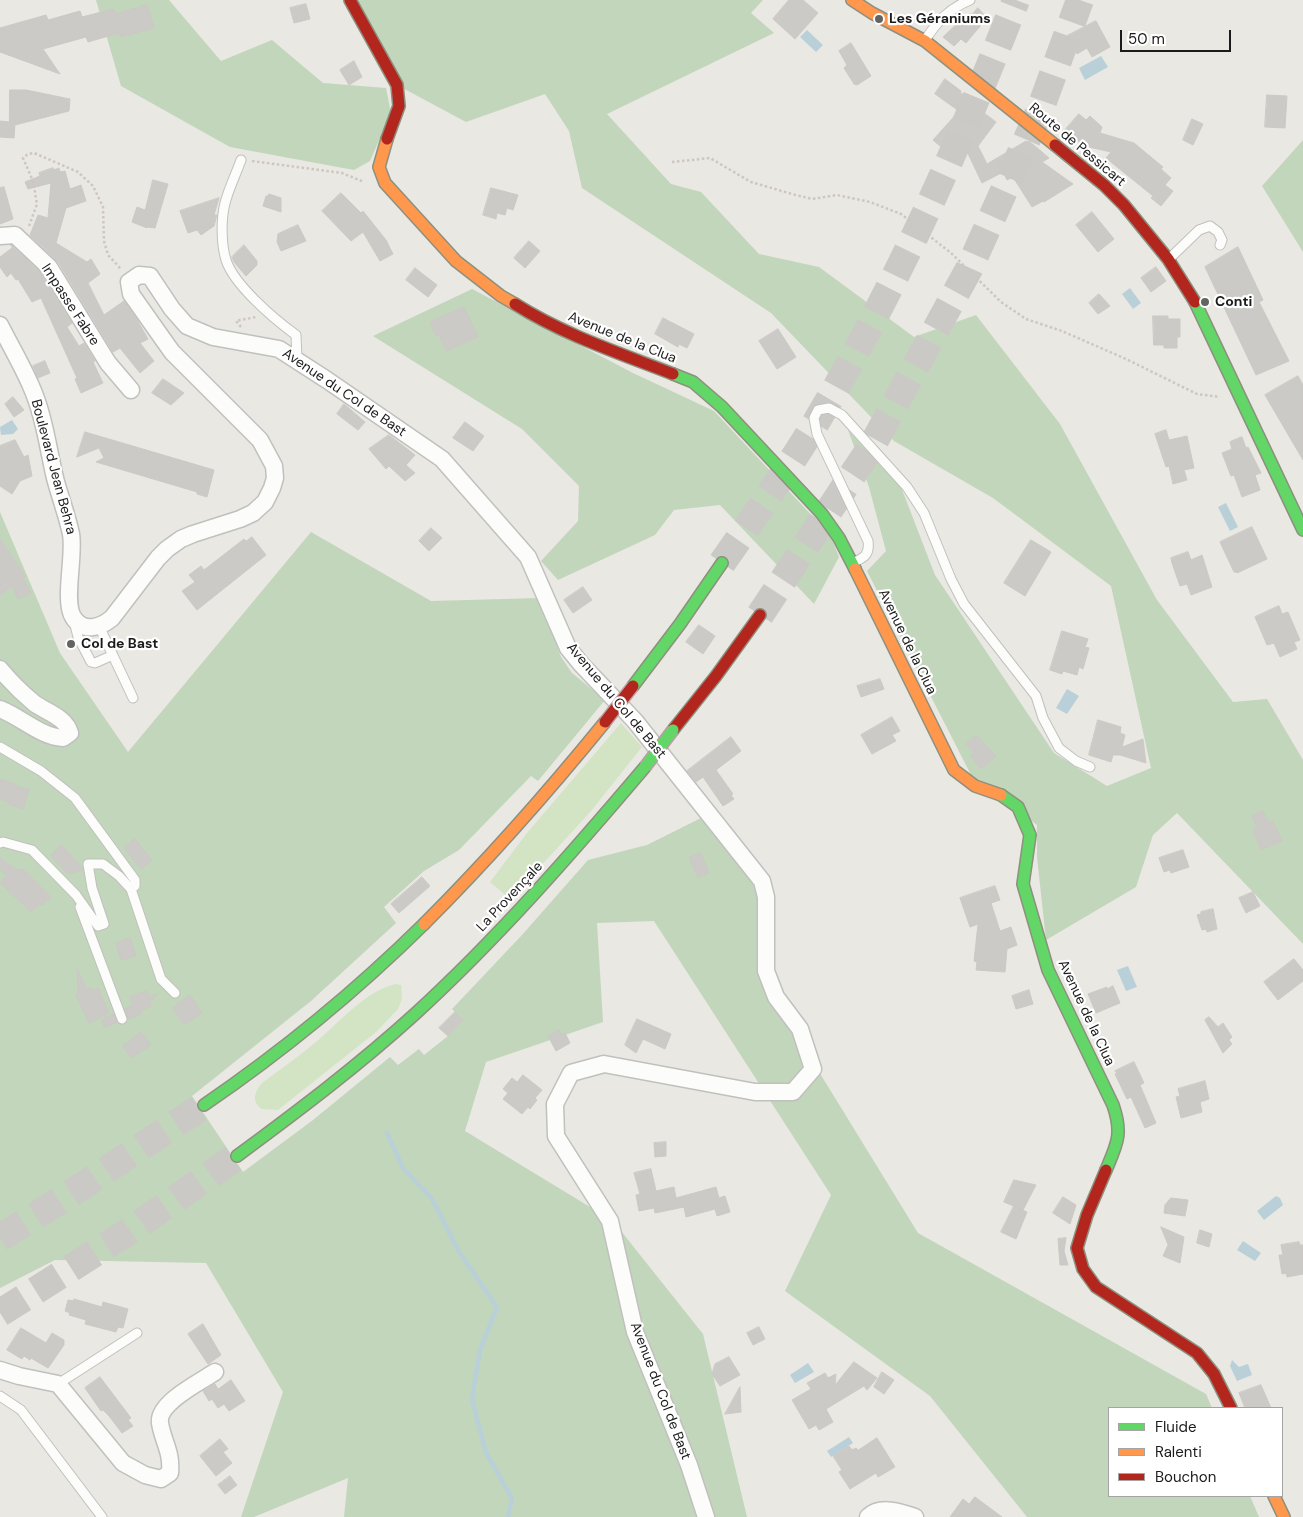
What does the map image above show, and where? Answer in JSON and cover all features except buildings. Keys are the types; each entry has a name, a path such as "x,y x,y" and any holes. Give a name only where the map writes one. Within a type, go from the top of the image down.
{"main road":[{"name":"Avenue de la Clua","path":"350,0 397,85 399,106 382,152 379,166 385,183 456,261 501,296 532,315 571,334 694,382 722,407 822,514 839,538 954,770 975,786 1000,794 1018,808 1030,834 1023,884 1048,970 1113,1105 1118,1120 1118,1141 1087,1215 1077,1248 1083,1269 1096,1287 1157,1325 1197,1353 1214,1374 1230,1407"},
{"name":"Route de Pessicart","path":"852,0 872,13 925,41 957,65 1104,185 1124,205 1168,259 1191,295 1303,530"},
{"path":"204,1105 269,1060 358,986 426,922 506,839 606,722 680,624 722,563"},
{"name":"La Provençale","path":"237,1156 293,1115 358,1063 415,1014 466,966 577,847 645,767 716,676 760,615"},
{"path":"1274,1497 1284,1517"}],"street":[{"name":"Impasse Fabre","path":"7,235 49,267 108,363 131,390"},
{"name":"Avenue du Col de Bast","path":"132,280 139,275 150,276 172,309 187,326 213,337 279,349 442,459 528,557 568,648 635,720 762,880 766,897 766,971 776,997 800,1028 813,1069 793,1092 755,1092 604,1064 571,1073 555,1104 556,1136 610,1220 635,1332 689,1465 706,1517"},
{"path":"73,616 86,628 99,626 112,618 158,558 168,549 181,539 240,520 253,512 265,502 275,478 274,466 260,440 172,352 131,294 129,282 132,280"},
{"name":"Boulevard Jean Behra","path":"0,325 31,386 71,535 73,551 69,599 73,616"},
{"path":"0,669 34,702 64,722 69,727 70,733 63,738 53,738 14,714 0,709"},
{"path":"0,1370 18,1376 58,1384 123,1463 146,1475 161,1479 170,1473 171,1460 160,1422 163,1410 176,1397 216,1372"},
{"path":"868,1517 873,1512 898,1511 915,1517"}],"lane":[{"path":"925,41 946,12 970,0"},
{"path":"241,160 225,204 222,241 226,262 259,305 296,335 296,360"},
{"path":"1168,259 1199,230 1210,226 1218,232 1222,240 1220,245"},
{"path":"851,563 867,555 869,549 868,541 817,434 814,418 818,410 829,408 842,415 907,487 924,513 964,604 1036,696 1043,718 1059,748 1076,761 1090,766"},
{"path":"73,616 78,637 91,662 95,663 113,655"},
{"path":"99,626 133,698"},
{"path":"0,747 41,771 75,798 135,880 135,886 131,889"},
{"path":"0,843 3,842 32,850 76,895 98,926 104,924 92,888 88,864 103,864 119,876 131,889 161,979 174,993"},
{"path":"76,895 122,1019"},
{"path":"58,1384 137,1333"},
{"path":"0,1396 21,1410 102,1517"}],"path":[{"path":"7,235 29,226 37,204 33,181 23,158 28,154 34,154 78,172 93,186 103,207 104,242 108,255 132,280"},
{"path":"672,162 710,158 751,182 812,199 837,195 870,202 900,214 951,253 1001,302 1026,319 1126,359 1197,394 1219,397 1239,393"},
{"path":"241,160 342,173 366,182"},
{"path":"256,317 236,322 258,345"}],"green space":[{"path":"96,0 169,0 221,61 272,40 323,83 386,88 391,113 370,161 354,170 230,147 121,86"},
{"path":"348,0 763,0 751,13 774,33 607,114 671,184 701,192 759,254 819,267 914,337 976,315 1060,424 1157,600 1233,702 1267,699 1303,760 1303,944 1177,813 1153,835 1136,887 1046,940 1037,857 1037,825 971,775 867,571 886,551 869,487 848,430 901,487 935,575 1054,753 1107,786 1151,768 1111,586 993,498 894,441 771,313 582,188 569,131 545,94 466,122 397,85"},
{"path":"1303,140 1303,252 1262,186"},
{"path":"472,289 633,373 714,411 831,536 839,557 814,604 720,505 674,510 655,535 558,580 541,561 578,521 579,486 522,429 373,336"},
{"path":"0,512 60,653 128,752 311,532 431,601 540,598 561,657 572,673 605,700 538,781 531,776 459,850 424,871 384,907 396,923 311,1001 192,1096 243,1172 313,1120 390,1057 398,1065 419,1049 424,1055 448,1036 463,1020 452,1009 522,935 588,860 647,845 701,818 753,883 761,909 757,951 765,984 918,1233 1206,1394 1212,1407 1108,1407 1108,1497 1250,1497 1259,1517 1027,1517 930,1396 785,1291 831,1195 654,921 597,923 603,1022 486,1062 465,1131 613,1221 703,1334 747,1517 344,1517 348,1478 254,1517 241,1517 283,1392 206,1263 55,1260 0,1288"},
{"path":"621,723 642,747 591,811 509,898 490,882 527,833"},
{"path":"396,984 401,985 402,999 398,1009 376,1032 278,1110 261,1109 256,1103 255,1097 261,1084 316,1042 353,1008 374,993"}],"water":[{"path":"807,30 823,45 816,52 800,37"},
{"path":"1101,56 1108,67 1085,80 1079,68"},
{"path":"1130,288 1141,303 1133,309 1122,294"},
{"path":"12,420 18,429 13,434 1,435 0,427"},
{"path":"1226,503 1238,527 1230,531 1218,507"},
{"path":"1067,689 1079,696 1067,714 1056,708"},
{"path":"1128,966 1137,987 1126,991 1117,970"},
{"path":"1276,1196 1280,1198 1283,1205 1264,1220 1257,1211"},
{"path":"1243,1241 1261,1253 1255,1261 1237,1250"},
{"path":"1232,1360 1239,1367 1248,1364 1252,1375 1237,1381 1230,1366"},
{"path":"808,1363 814,1372 795,1383 790,1375"},
{"path":"849,1437 853,1443 831,1457 827,1451"}],"waterway":[{"path":"387,1133 403,1168 432,1199 459,1252 497,1307 480,1350 472,1399 486,1453 512,1498 508,1517"}],"tunnel":[{"path":"722,563 804,442 872,321 899,269 948,163 1016,0"},
{"path":"760,615 873,444 969,269 1040,110 1080,0"},
{"path":"0,1238 78,1189 204,1105"},
{"path":"0,1313 125,1234 237,1156"}],"traffic: fast":[{"path":"1195,302 1303,530"},
{"path":"673,374 693,382 722,407 822,514 839,538 855,569"},
{"path":"633,686 680,624 722,563"},
{"path":"645,767 673,730"},
{"path":"237,1156 350,1069 394,1033 446,985 534,894 645,767"},
{"path":"1001,795 1018,807 1030,835 1023,884 1048,970 1113,1105 1116,1115 1118,1124 1117,1139 1106,1170"},
{"path":"204,1105 318,1019 372,973 424,924"}],"traffic: slow":[{"path":"852,0 872,13 925,41 1055,145"},
{"path":"387,139 379,167 385,183 456,261 501,296 515,304"},
{"path":"855,569 954,770 975,786 1001,795"},
{"path":"424,924 517,825 605,722"},
{"path":"1274,1497 1284,1517"}],"traffic: jam":[{"path":"350,0 397,85 399,106 387,139"},
{"path":"1055,145 1104,185 1124,205 1168,259 1195,302"},
{"path":"515,304 572,334 673,374"},
{"path":"673,730 716,676 760,615"},
{"path":"605,722 633,686"},
{"path":"1106,1170 1087,1215 1077,1248 1083,1269 1096,1287 1197,1353 1214,1374 1230,1407"}],"place":[{"name":"Les Géraniums","path":"879,19"},
{"name":"Conti","path":"1205,302"},
{"name":"Col de Bast","path":"71,644"}]}
